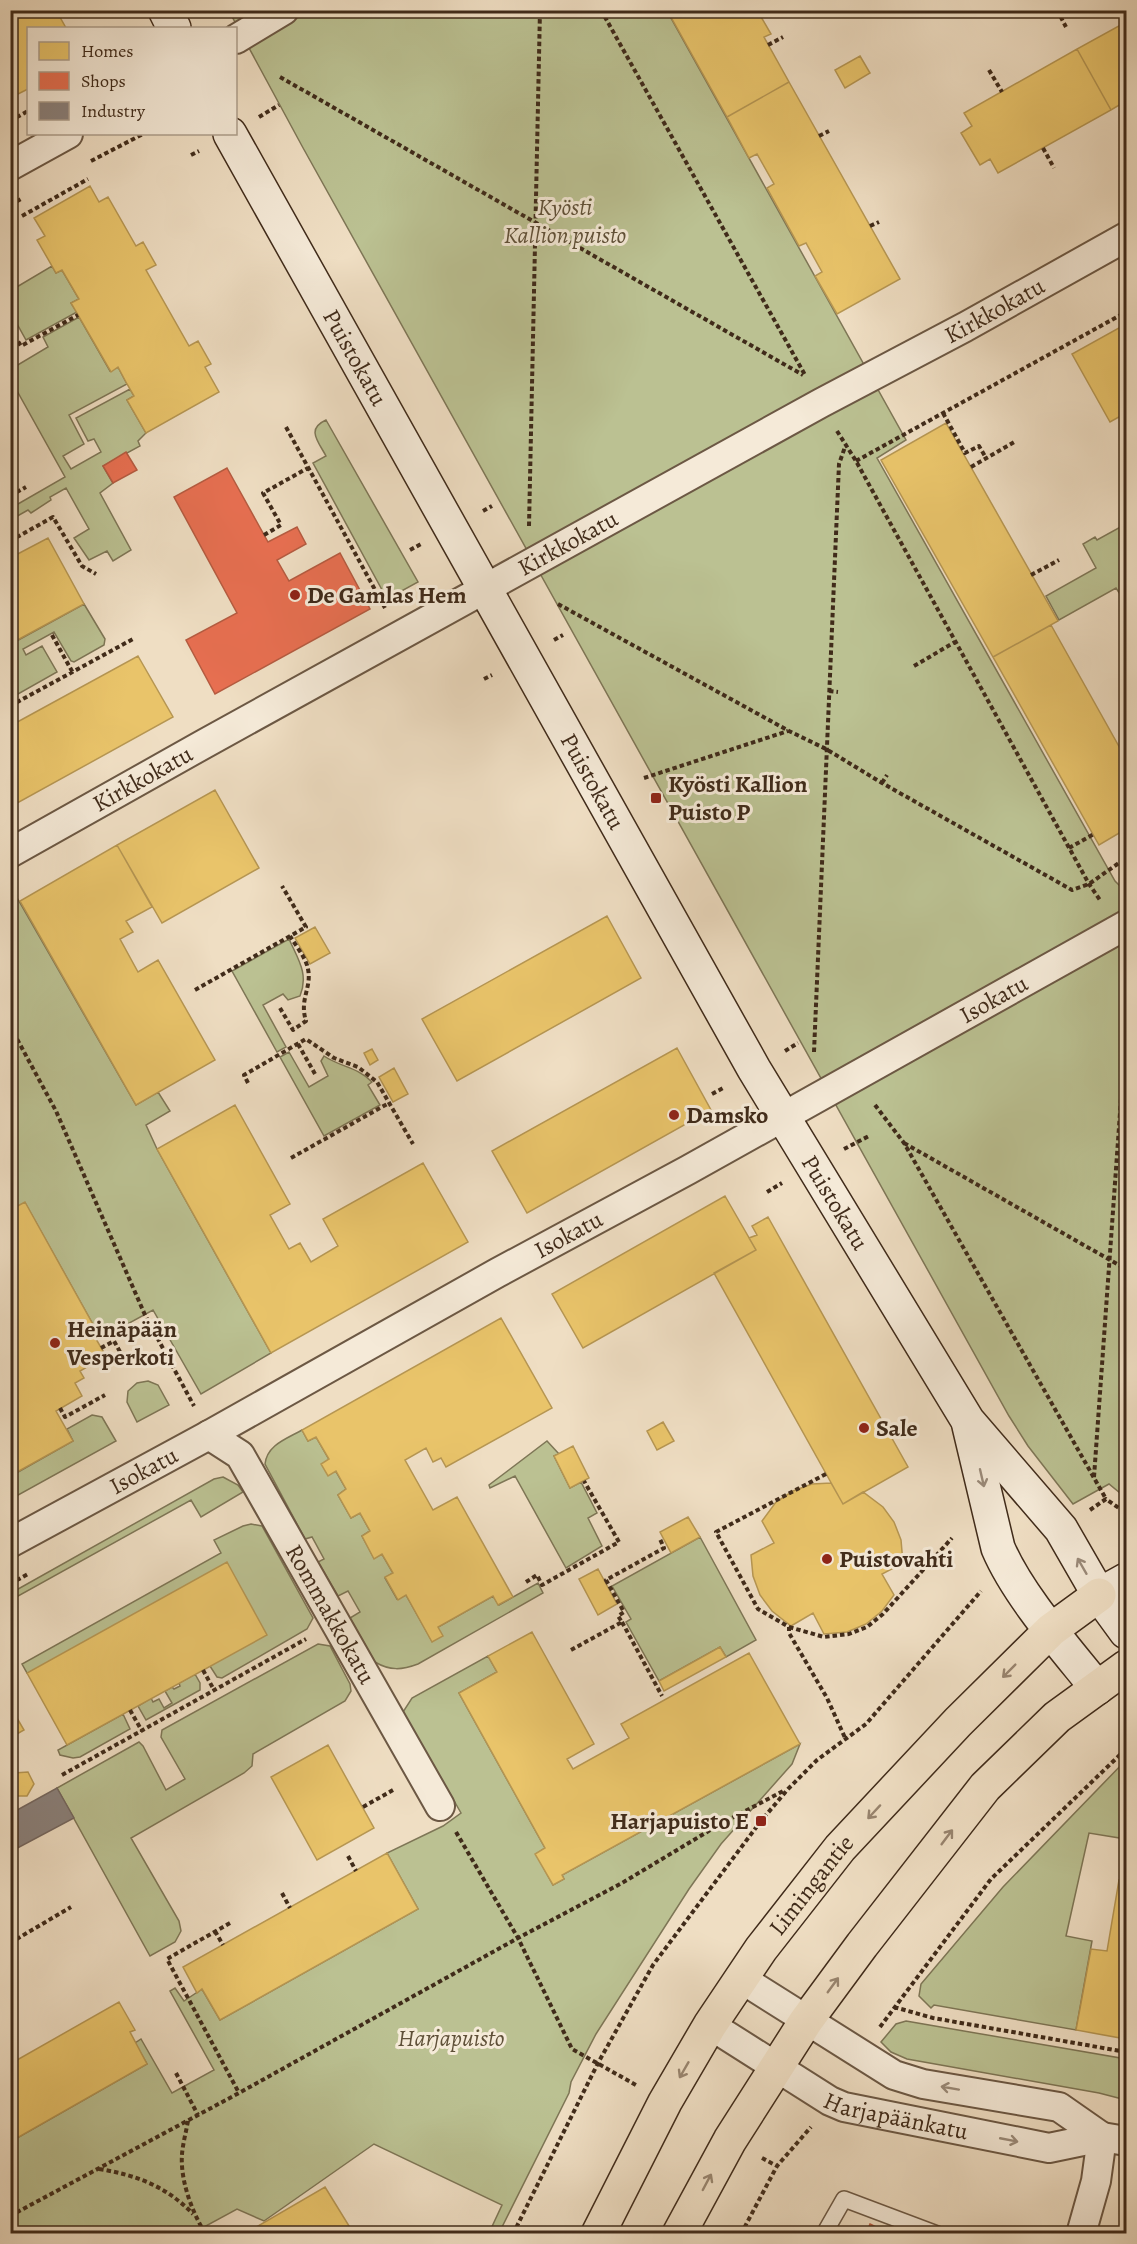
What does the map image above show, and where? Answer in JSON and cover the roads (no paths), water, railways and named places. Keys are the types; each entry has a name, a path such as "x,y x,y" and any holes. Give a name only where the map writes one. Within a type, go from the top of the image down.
{"main road":[{"path":"165,10 174,27"},
{"name":"Puistokatu","path":"231,135 754,1069 968,1421 1113,1588 1126,1632"},
{"name":"Puistokatu","path":"968,1421 998,1548 1005,1565 1051,1630 1097,1688"},
{"name":"Limingantie","path":"598,2234 665,2102 710,2025 740,1978 840,1848 958,1722 1051,1630 1113,1588"},
{"path":"679,2234 730,2140 806,2021 985,1787 1057,1717 1126,1667"}],"street":[{"path":"237,38 284,10"},
{"path":"10,166 66,135"},
{"name":"Kirkkokatu","path":"10,853 821,403 966,327 1126,237"},
{"name":"Isokatu","path":"10,1543 209,1435 1121,928"},
{"name":"Rommakkokatu","path":"209,1435 240,1455 440,1806"},
{"name":"Harjapäänkatu","path":"740,1978 894,2075 923,2084 1059,2107 1114,2139"},
{"name":"Harjapäänkatu","path":"710,2025 830,2101 877,2115 1049,2148 1114,2139"},
{"path":"1081,2234 1096,2181 1114,2139"}],"lane":[{"path":"824,2234 844,2199 937,2234"}],"place":[{"name":"De Gamlas Hem","path":"295,595"},
{"name":"Kyösti Kallion Puisto P","path":"656,798"},
{"name":"Damsko","path":"674,1115"},
{"name":"Heinäpään Vesperkoti","path":"55,1343"},
{"name":"Sale","path":"864,1428"},
{"name":"Puistovahti","path":"827,1559"},
{"name":"Harjapuisto E","path":"761,1821"}],"park label":[{"name":"Kyösti Kallion puisto","path":"565,221"},
{"name":"Harjapuisto","path":"451,2038"}]}
